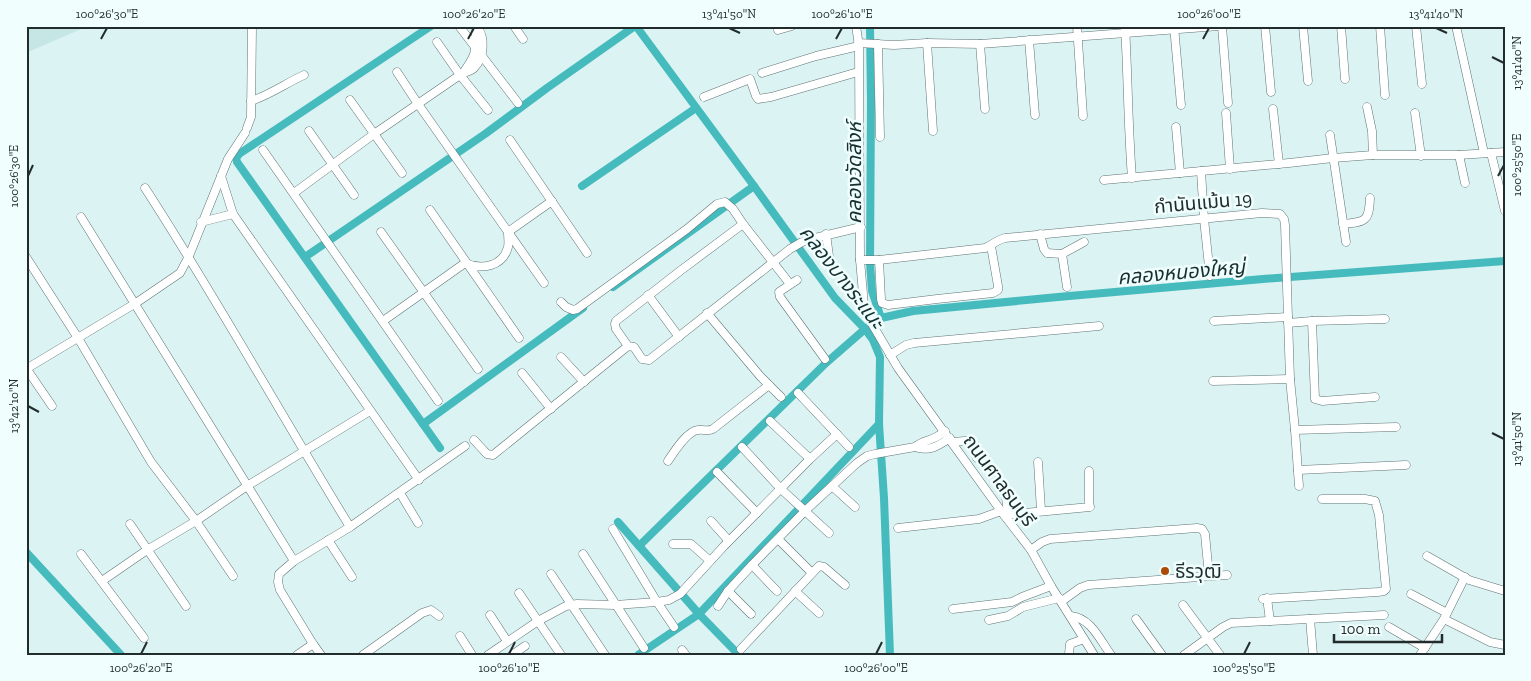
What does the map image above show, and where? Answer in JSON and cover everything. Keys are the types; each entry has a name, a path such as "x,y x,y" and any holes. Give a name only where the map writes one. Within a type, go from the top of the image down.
{"street":[{"path":"52,406 26,369 136,303 180,273 189,256 228,158 246,130 251,117 252,26"},
{"path":"459,26 518,103"},
{"path":"514,26 523,39"},
{"path":"778,30 792,26"},
{"path":"856,26 867,44 880,137"},
{"path":"1077,26 1083,116"},
{"path":"762,73 816,56 867,44 980,44 1125,30 1221,26 1228,103"},
{"path":"1265,26 1271,92"},
{"path":"1303,26 1308,81"},
{"path":"1341,26 1345,78"},
{"path":"1380,26 1385,95"},
{"path":"1416,26 1422,84"},
{"path":"1456,26 1488,153 1505,211"},
{"path":"462,74 473,58 476,47 474,35 477,27"},
{"path":"294,193 374,134 473,68 481,55 481,32 477,27"},
{"path":"1174,28 1181,105"},
{"path":"1125,30 1129,112 1128,130 1132,178"},
{"path":"1028,40 1036,115"},
{"path":"437,42 488,110"},
{"path":"927,43 933,131"},
{"path":"867,44 858,72 861,227 882,303 888,305 992,293 998,290 993,244"},
{"path":"980,44 985,109"},
{"path":"397,72 544,283"},
{"path":"704,97 750,79 756,96 760,99 858,72"},
{"path":"251,102 304,75"},
{"path":"350,100 402,173"},
{"path":"1367,107 1372,131 1373,155"},
{"path":"1273,109 1279,164"},
{"path":"1415,112 1421,156"},
{"path":"1226,113 1230,169"},
{"path":"1176,127 1180,173"},
{"path":"310,131 354,196"},
{"path":"1330,134 1346,242"},
{"path":"510,140 587,252"},
{"path":"263,150 438,401"},
{"path":"1104,180 1373,155 1421,156 1505,152"},
{"path":"1459,155 1465,183"},
{"path":"1201,171 1210,276"},
{"path":"221,176 233,214 418,480"},
{"path":"145,188 189,256 350,528"},
{"path":"1343,224 1357,223 1366,219 1370,213 1370,198"},
{"path":"508,232 552,201"},
{"path":"561,302 570,309 577,309 687,229 716,204 725,202 733,209 773,262 793,282 779,292 780,297 825,359"},
{"path":"430,210 518,338"},
{"path":"202,222 233,214"},
{"name":"กำนันแม้น 19","path":"871,260 985,248 1005,238 1040,234 1280,214 1286,225 1290,378 1299,486"},
{"path":"81,217 294,561"},
{"path":"743,224 622,315 615,324 616,329 628,346 634,347 642,360 648,360 679,337 790,249 802,242 826,234 861,227"},
{"path":"381,232 478,369"},
{"path":"465,263 479,268 493,264 504,257 508,247 508,232"},
{"path":"826,234 829,256"},
{"path":"1040,234 1046,252 1062,254 1084,242"},
{"path":"993,244 1000,265"},
{"path":"1062,254 1067,287"},
{"path":"26,257 78,338 151,462 196,521 233,576"},
{"name":"ถนนศาลธนบุรี","path":"871,260 864,305 874,329 890,355 1031,550 1094,655"},
{"path":"383,321 465,263"},
{"path":"648,296 679,337"},
{"path":"707,314 769,386 781,397"},
{"path":"1214,321 1385,319"},
{"path":"1312,321 1315,399 1322,401 1375,397"},
{"path":"890,355 906,345 914,343 1098,326"},
{"path":"474,440 488,454 493,455 628,346"},
{"path":"561,357 584,382"},
{"path":"522,373 552,408"},
{"path":"1213,381 1290,378"},
{"path":"668,461 692,432 699,429 709,431 713,429 769,386"},
{"path":"798,394 849,447"},
{"path":"102,581 247,486 370,411"},
{"path":"770,421 810,459"},
{"path":"1295,430 1396,426"},
{"path":"488,655 538,621 566,606 657,602 669,600 680,594 729,541 837,434"},
{"path":"718,606 728,591 778,539 800,507 832,486 867,456 915,447 921,449 934,448 949,437 973,442 976,446 977,458"},
{"path":"321,655 280,590 279,574 294,561 350,528 465,446"},
{"path":"742,447 781,489 829,533"},
{"path":"1038,462 1041,510"},
{"path":"1298,470 1406,465"},
{"path":"898,528 979,519 1004,513 1090,507 1089,470"},
{"path":"717,472 757,513"},
{"path":"832,486 855,506"},
{"path":"1004,513 1005,489"},
{"path":"400,493 418,523"},
{"path":"1270,621 1265,599 1378,592 1386,589 1379,515 1375,501 1365,499 1322,499"},
{"path":"711,521 729,541"},
{"path":"130,524 186,606"},
{"path":"1031,550 1050,539 1197,528 1202,529 1205,534 1209,576"},
{"path":"613,529 674,627"},
{"path":"778,539 812,573"},
{"path":"328,540 352,576"},
{"path":"673,544 691,544 710,561"},
{"path":"81,554 144,638"},
{"path":"583,554 644,648"},
{"path":"1427,556 1465,577 1505,591"},
{"path":"752,565 777,591"},
{"path":"741,649 819,566 824,567 845,585"},
{"path":"551,574 605,655"},
{"path":"989,620 1008,616 1023,607 1060,599 1088,585 1227,575"},
{"path":"1389,627 1422,653 1445,616 1465,577"},
{"path":"953,609 1012,602 1022,596 1051,586"},
{"path":"728,591 751,614"},
{"path":"795,591 820,613"},
{"path":"519,592 561,655"},
{"path":"1411,594 1505,650"},
{"path":"1183,605 1220,655"},
{"path":"363,655 422,613 430,610 439,616"},
{"path":"490,615 507,642"},
{"path":"1184,655 1222,626 1231,623 1384,615"},
{"path":"1071,616 1088,622 1111,655"},
{"path":"1136,619 1162,655"},
{"path":"1310,619 1313,655"},
{"path":"460,636 472,655"},
{"path":"1069,654 1070,644 1084,638"},
{"path":"1490,642 1505,645"},
{"path":"297,655 313,644"},
{"path":"512,655 525,646"}],"shaded area":[{"path":"26,26 88,26 26,53"}],"waterway":[{"path":"431,26 239,154 236,158 440,448"},
{"path":"305,257 485,134 635,26"},
{"name":"คลองบางระแนะ","path":"636,26 835,298 865,329 873,340 880,357 879,424 890,655"},
{"name":"คลองวัดสิงห์","path":"870,26 870,263 872,291 881,318"},
{"path":"582,186 696,108"},
{"path":"613,287 754,186"},
{"name":"คลองหนองใหญ่","path":"639,546 826,363 865,329 881,318 913,311 1058,297 1505,261"},
{"path":"423,424 583,308"},
{"path":"638,655 699,614 879,424"},
{"path":"618,522 699,614 739,655"},
{"path":"26,552 121,655"}],"place":[{"name":"ธีรวุฒิ","path":"1165,571"}]}
